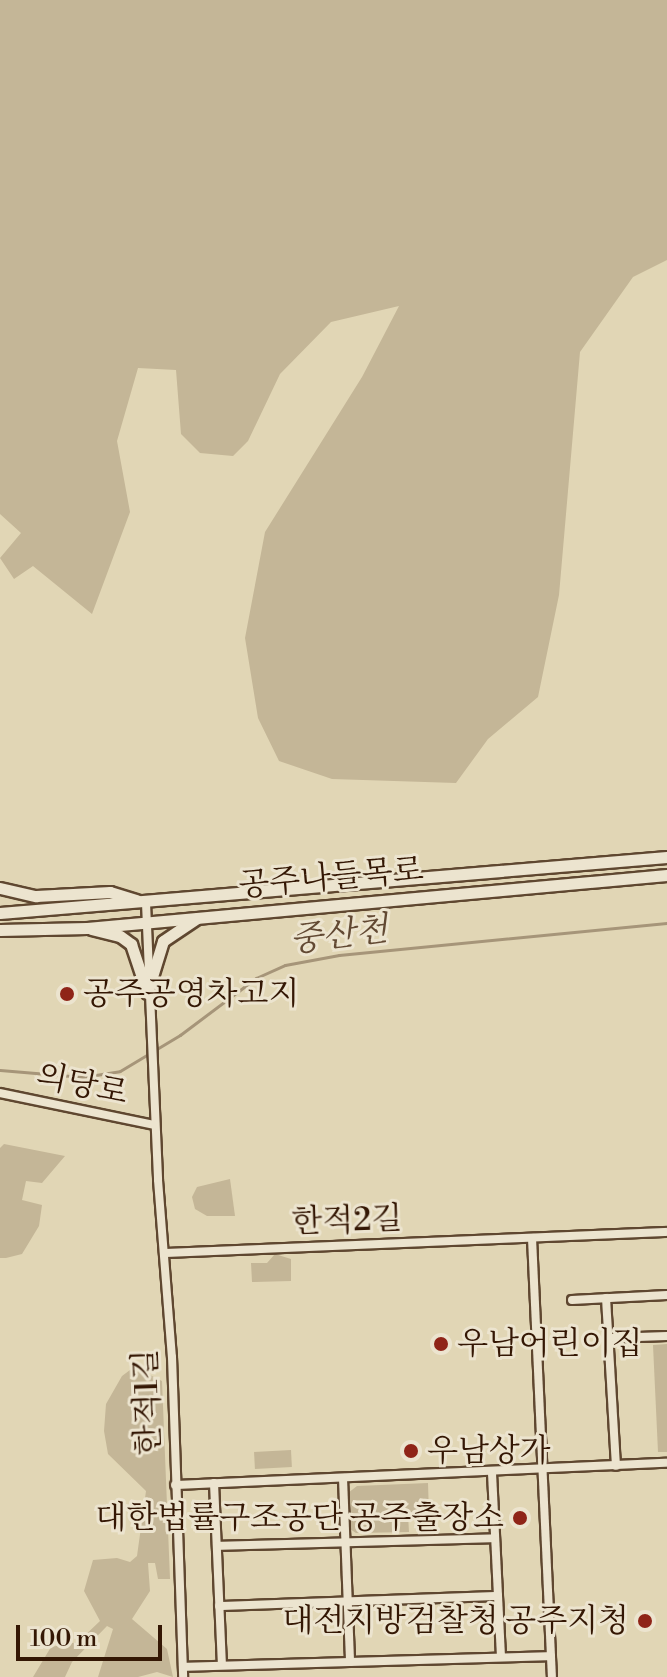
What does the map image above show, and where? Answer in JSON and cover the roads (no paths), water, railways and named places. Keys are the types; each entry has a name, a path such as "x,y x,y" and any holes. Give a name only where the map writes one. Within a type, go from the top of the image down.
{"main road":[{"name":"공주나들목로","path":"0,913 667,857"},
{"name":"공주나들목로","path":"0,930 87,928 667,875"},
{"path":"0,888 36,896 110,892 146,903"},
{"path":"147,993 163,941 203,915"},
{"path":"87,928 120,936 131,944 147,993"}],"street":[{"name":"한적1길","path":"146,903 147,993 172,1357 183,1677"},
{"name":"의당로","path":"0,1093 155,1125"},
{"name":"한적2길","path":"164,1253 667,1232"},
{"path":"532,1238 552,1677"},
{"path":"572,1300 667,1295"},
{"path":"606,1298 616,1466"},
{"path":"609,1338 667,1336"},
{"path":"175,1485 667,1463"},
{"path":"492,1473 501,1657"},
{"path":"343,1478 350,1662"},
{"path":"214,1483 222,1665"},
{"path":"217,1546 495,1538"},
{"path":"219,1606 498,1596"},
{"path":"183,1667 551,1656"}],"waterway":[{"name":"중산천","path":"0,1070 83,1077 120,1071 180,1035 256,978 285,965 339,955 667,923"}],"place":[{"name":"공주공영차고지","path":"67,994"},
{"name":"우남어린이집","path":"441,1344"},
{"name":"우남상가","path":"411,1451"},
{"name":"대한법률구조공단 공주출장소","path":"520,1518"},
{"name":"대전지방검찰청 공주지청","path":"645,1621"}]}
